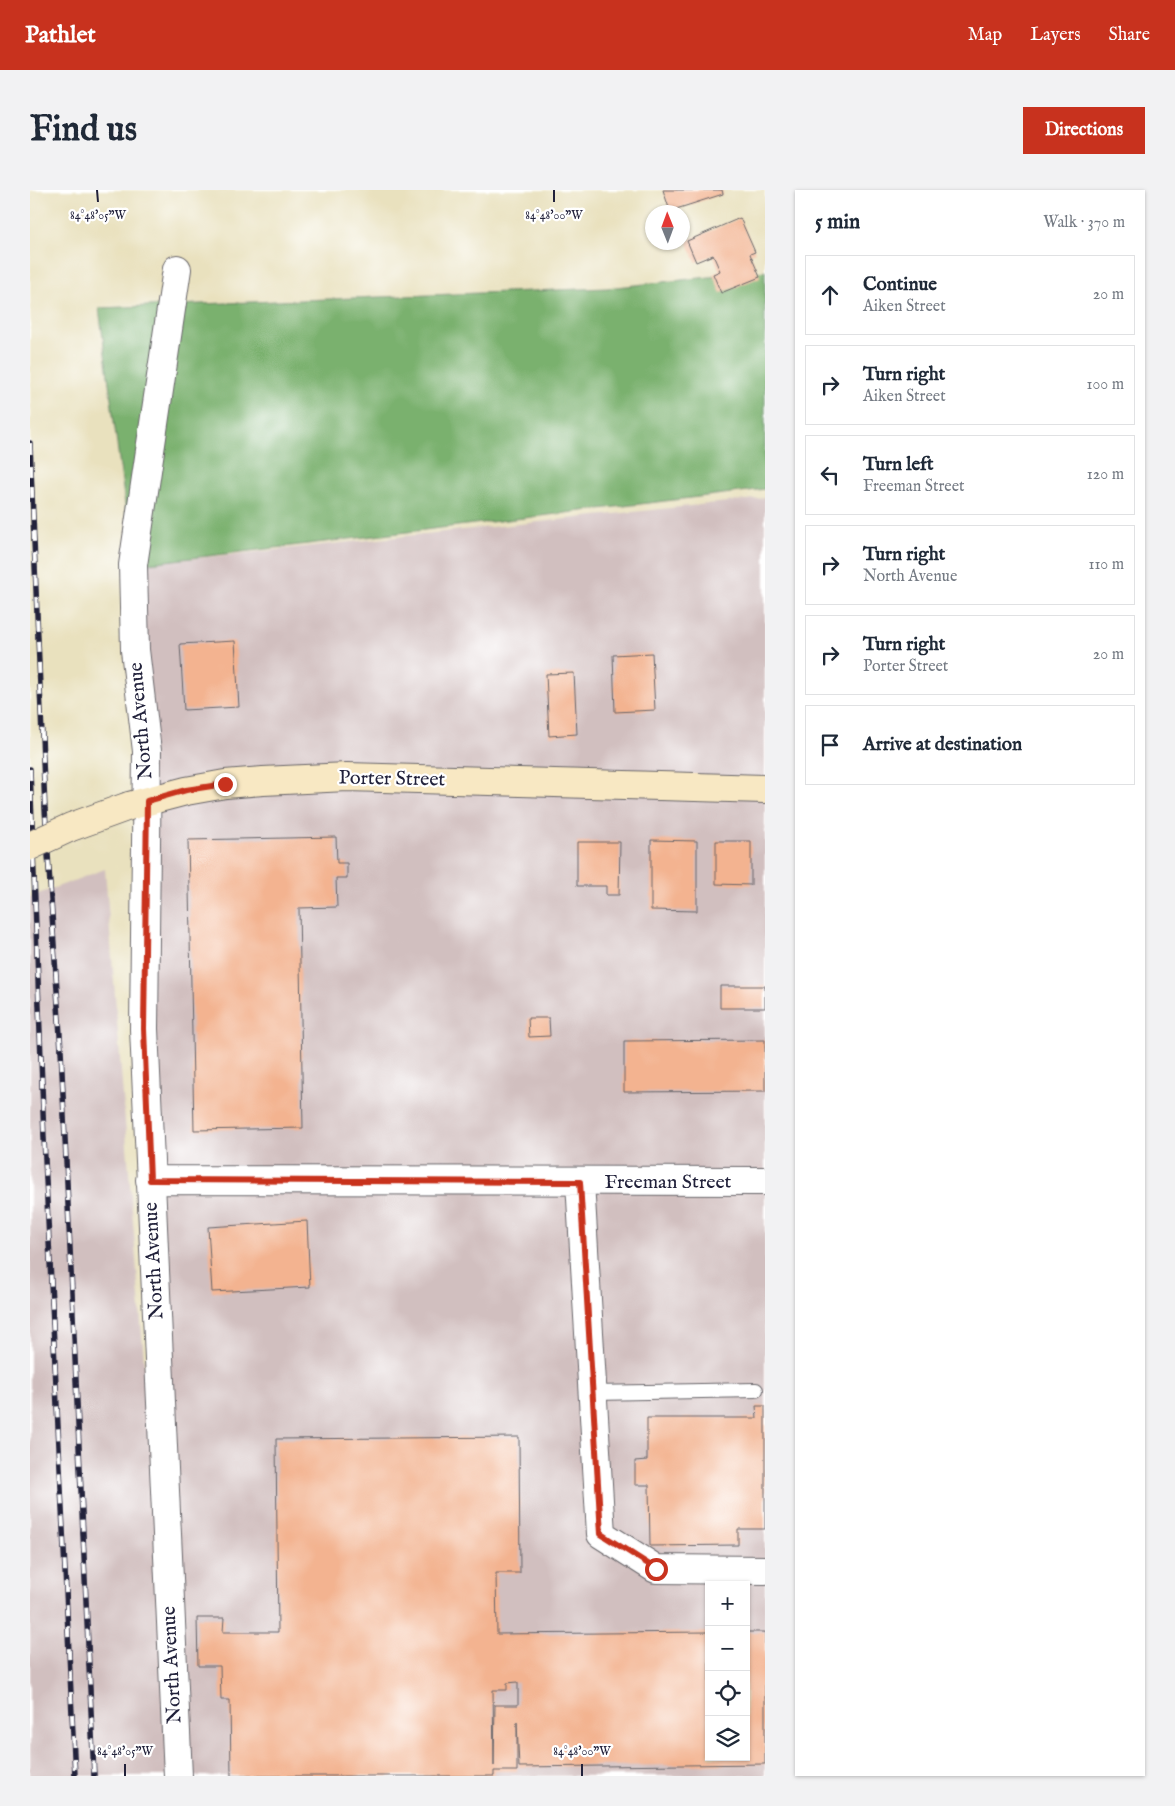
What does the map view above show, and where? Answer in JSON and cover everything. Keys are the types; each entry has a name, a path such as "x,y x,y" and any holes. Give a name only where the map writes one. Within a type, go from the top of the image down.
{"street":[{"name":"North Avenue","path":"177,269 133,565 135,650 147,751 138,803 144,1029 178,1776"},
{"name":"Porter Street","path":"30,846 71,827 138,803 186,790 225,784 338,778 765,789"},
{"name":"Freeman Street","path":"150,1180 765,1182"},
{"path":"580,1182 601,1534 656,1569 765,1570"}],"lane":[{"path":"593,1393 756,1390"}],"shaded area":[{"path":"765,498 765,1776 178,1776 133,565"},
{"path":"105,869 177,1776 30,1776 30,897"}],"green space":[{"path":"765,271 765,489 133,565 99,308 607,288"}],"building":[{"path":"663,190 722,190 723,194 689,205 668,205"},
{"path":"740,218 755,252 750,254 760,277 721,293 713,274 720,271 713,255 696,262 690,248 690,240"},
{"path":"235,641 239,707 184,710 180,644"},
{"path":"652,653 655,710 615,712 613,655"},
{"path":"574,673 577,734 549,736 546,674"},
{"path":"336,837 337,863 347,863 347,878 336,878 337,907 299,908 303,1128 194,1130 188,840"},
{"path":"651,840 697,841 697,911 651,910"},
{"path":"716,841 751,841 751,885 716,884"},
{"path":"577,842 620,842 619,895 606,895 606,886 577,886"},
{"path":"720,986 765,986 765,1008 720,1008"},
{"path":"528,1018 549,1018 550,1036 529,1037"},
{"path":"765,1040 765,1091 624,1092 624,1041"},
{"path":"307,1221 310,1287 212,1292 208,1227"},
{"path":"756,1406 765,1406 765,1529 738,1529 738,1545 650,1546 649,1485 635,1485 635,1461 647,1460 647,1418 757,1418"},
{"path":"519,1437 520,1573 496,1573 497,1634 705,1632 705,1761 750,1761 750,1632 765,1632 765,1764 519,1767 517,1722 517,1771 494,1771 494,1776 231,1776 230,1700 221,1700 220,1666 198,1666 197,1618 224,1618 223,1632 278,1632 276,1439","holes":["518,1682 518,1705 495,1705 494,1766 493,1690 507,1690 507,1683"]}],"railway":[{"path":"30,443 45,809 61,1050 94,1776"},
{"path":"30,769 44,1138 75,1776"}],"route":[{"path":"225,784 186,790 147,801 144,1029 150,1180 580,1182 601,1534 656,1569"}]}
